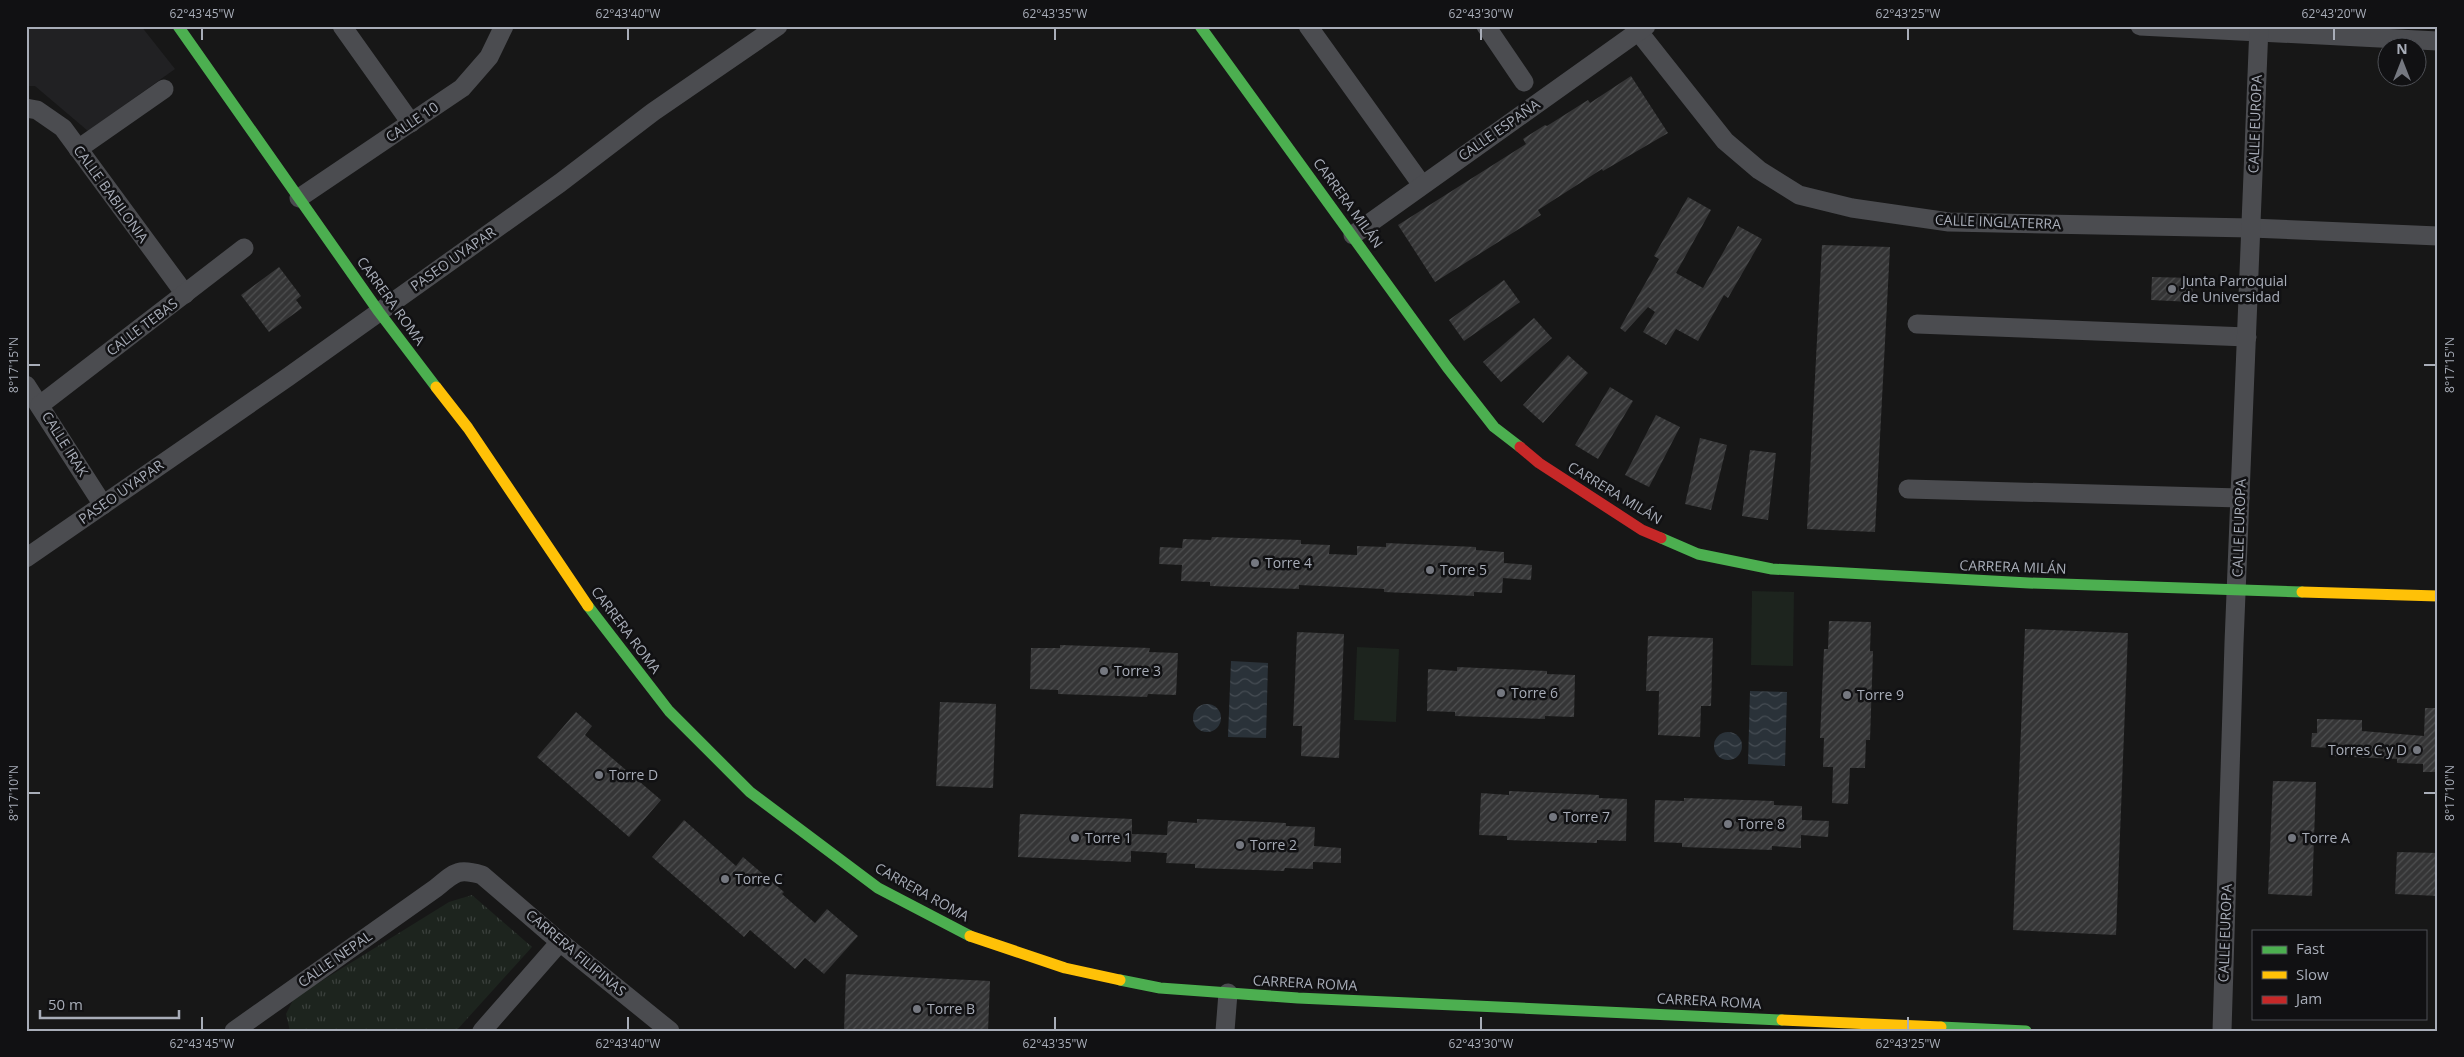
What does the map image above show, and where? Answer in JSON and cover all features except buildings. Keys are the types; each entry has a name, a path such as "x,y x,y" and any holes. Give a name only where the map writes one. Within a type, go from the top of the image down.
{"street":[{"name":"CARRERA ROMA","path":"178,26 380,312 468,428 587,605 669,711 750,792 878,888 968,935 1075,970 1160,988 1228,993 2026,1031"},
{"path":"342,26 411,123"},
{"name":"CALLE 10","path":"299,198 462,88 489,57 504,26"},
{"name":"PASEO UYAPAR","path":"26,558 380,312 560,183 653,112 778,26"},
{"name":"CARRERA MILÁN","path":"1200,26 1447,367 1494,427 1539,463 1642,530 1698,554 1772,569 1916,578 2438,596"},
{"path":"1308,26 1422,184"},
{"path":"1486,26 1524,82"},
{"path":"2140,26 2259,29 2438,41"},
{"name":"CALLE ESPAÑA","path":"1353,235 1640,28"},
{"name":"CALLE INGLATERRA","path":"1640,28 1725,141 1759,170 1799,195 1852,208 1949,222 2251,228 2438,236"},
{"name":"CALLE EUROPA","path":"2222,1031 2240,498 2259,29"},
{"path":"78,149 164,89"},
{"name":"CALLE BABILONIA","path":"26,108 37,110 63,128 185,294"},
{"name":"CALLE TEBAS","path":"40,405 244,248"},
{"path":"1917,324 2247,338"},
{"name":"CALLE IRAK","path":"26,385 103,504"},
{"path":"1908,489 2240,498"},
{"name":"CALLE NEPAL","path":"244,1028 454,873 466,870 482,875"},
{"name":"CARRERA FILIPINAS","path":"482,875 560,942 670,1031"},
{"path":"482,1031 560,942"},
{"path":"1225,1031 1228,993"}],"shaded area":[{"path":"26,26 141,26 175,69 88,131 35,86 26,86"}],"green space":[{"path":"1752,591 1794,592 1793,666 1751,665"},
{"path":"1357,647 1399,649 1396,722 1354,720"},
{"path":"472,895 532,947 456,1031 290,1031 286,1014 294,998 449,902"}],"water":[{"path":"1231,661 1268,663 1266,738 1228,737"},
{"path":"1750,691 1787,692 1785,766 1748,764"},
{"path":"1207,704 1217,708 1221,718 1217,728 1207,732 1197,728 1193,718 1197,708"},
{"path":"1728,732 1738,736 1742,746 1738,756 1728,760 1718,756 1714,746 1718,736"}],"traffic: fast":[{"path":"178,26 379,312 436,387"},
{"path":"1200,26 1447,367 1494,427 1520,447"},
{"path":"1661,538 1698,554 1772,569 2029,583 2302,592"},
{"path":"588,606 669,711 750,792 878,888 970,936"},
{"path":"1120,980 1160,988 1298,998 1782,1020"},
{"path":"1941,1027 2026,1031"}],"traffic: slow":[{"path":"436,387 468,428 588,606"},
{"path":"2302,592 2438,596"},
{"path":"970,936 1065,968 1120,980"},
{"path":"1782,1020 1941,1027"}],"traffic: jam":[{"path":"1520,447 1539,463 1642,530 1661,538"}],"place":[{"name":"Junta Parroquial de Universidad","path":"2172,289"},
{"name":"Torre 4","path":"1255,563"},
{"name":"Torre 5","path":"1430,570"},
{"name":"Torre 3","path":"1104,671"},
{"name":"Torre 6","path":"1501,693"},
{"name":"Torre 9","path":"1847,695"},
{"name":"Torres C y D","path":"2417,750"},
{"name":"Torre D","path":"599,775"},
{"name":"Torre 7","path":"1553,817"},
{"name":"Torre 8","path":"1728,824"},
{"name":"Torre 1","path":"1075,838"},
{"name":"Torre A","path":"2292,838"},
{"name":"Torre 2","path":"1240,845"},
{"name":"Torre C","path":"725,879"},
{"name":"Torre B","path":"917,1009"}]}
